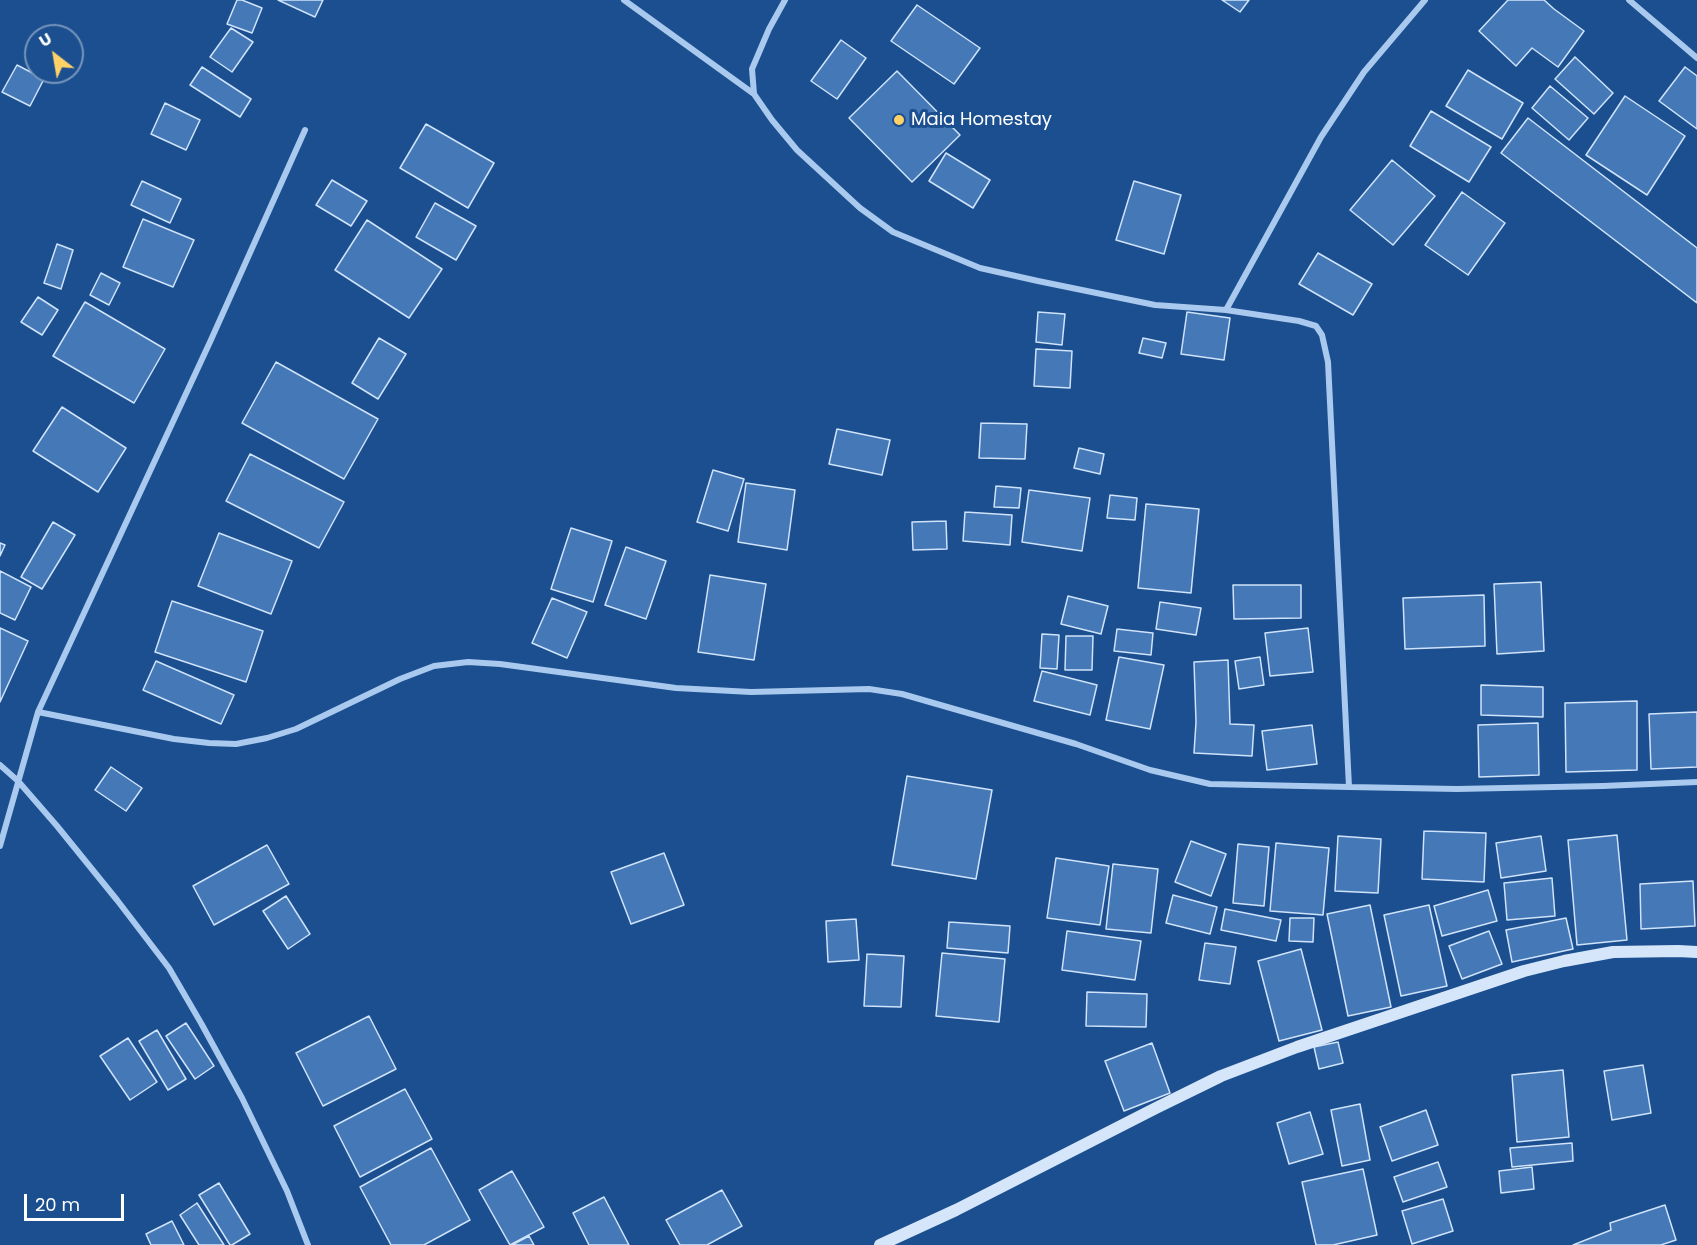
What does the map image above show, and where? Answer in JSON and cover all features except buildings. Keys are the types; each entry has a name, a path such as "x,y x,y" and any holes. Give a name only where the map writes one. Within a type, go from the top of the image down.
{"street":[{"path":"624,0 754,94 797,150 860,208 893,232 980,268 1155,305 1226,310 1299,321 1316,327 1322,335 1328,362 1349,787"},
{"path":"754,94 752,69 769,29 785,0"},
{"path":"1226,310 1321,137 1364,72 1425,0"},
{"path":"1629,0 1697,58"},
{"path":"0,846 38,712 210,342 305,130"},
{"path":"38,712 174,739 236,744 296,729 399,678 434,666 468,662 500,664 676,688 751,692 869,689 902,694 1076,744 1150,770 1210,784 1457,789 1697,782"},
{"path":"0,765 18,781 117,900 169,968 242,1098 287,1191 308,1245"},
{"path":"880,1245 956,1210 1221,1076 1297,1047 1524,971 1564,961 1612,952 1697,952"}],"place":[{"name":"Maia Homestay","path":"899,120"}]}
